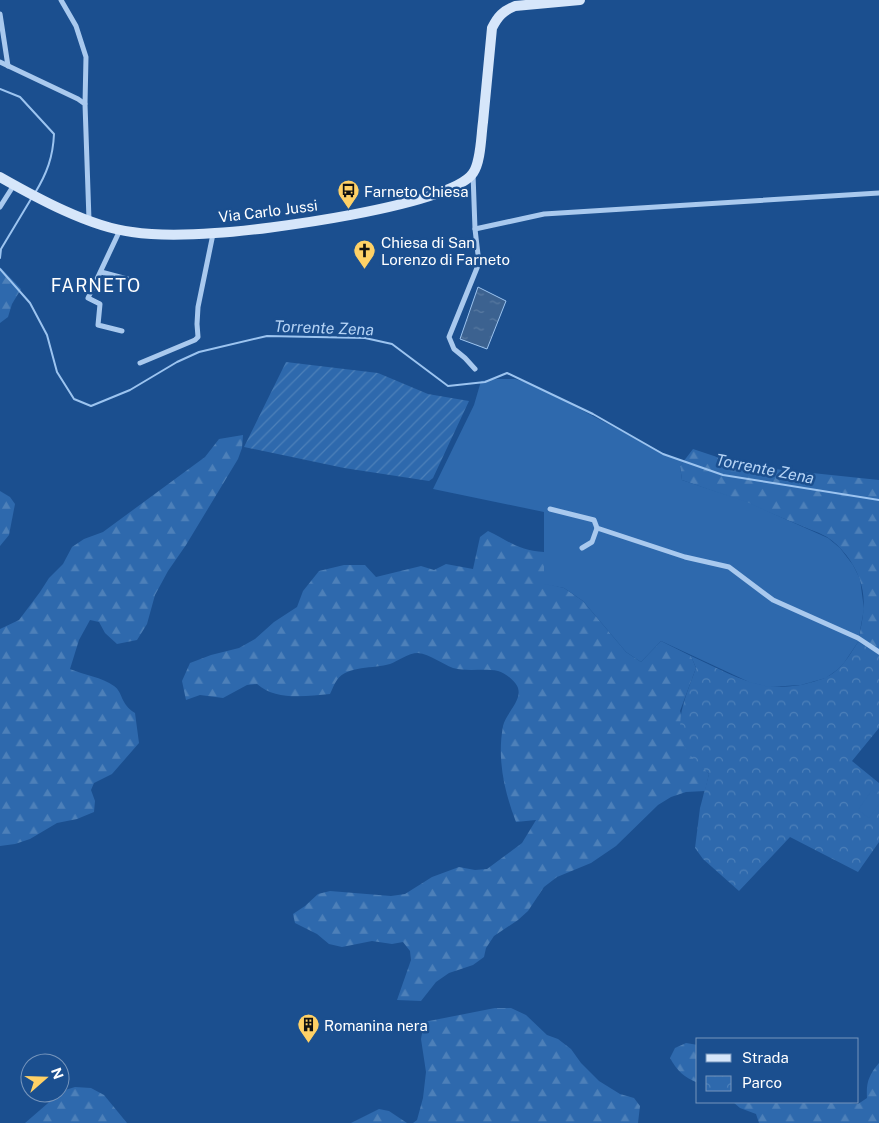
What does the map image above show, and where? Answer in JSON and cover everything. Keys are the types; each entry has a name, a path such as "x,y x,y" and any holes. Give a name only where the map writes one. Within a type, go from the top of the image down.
{"street":[{"path":"61,0 76,26 86,57 85,104 89,220"},
{"path":"476,369 454,349 449,337 479,263 475,229 473,174 481,137 492,28 498,16 515,6 580,0"},
{"path":"0,14 8,66"},
{"path":"0,62 85,104"},
{"name":"Via Carlo Jussi","path":"0,177 17,188 89,220 120,230 170,235 213,234 263,229 414,202 451,189 465,182 473,174"},
{"path":"0,207 17,188"},
{"path":"475,229 544,214 879,193"},
{"path":"120,230 88,298 100,304 98,325 122,331"},
{"path":"140,363 195,340 198,337 198,307 213,234"},
{"path":"101,272 131,280"},
{"path":"550,509 594,520 597,528 592,542 582,548"},
{"path":"597,528 685,557 729,567 773,600 858,638 879,652"}],"green space":[{"path":"0,267 21,289 12,304 8,317 0,323"},
{"path":"286,362 378,373 428,394 469,401 433,478 429,481 344,468 244,447"},
{"path":"515,379 532,384 667,455 684,461 680,466 682,480 747,502 828,538 840,548 853,565 860,579 864,609 858,642 844,663 826,678 801,685 769,687 749,682 661,641 641,662 626,652 583,601 564,588 544,584 544,512 433,489 474,405 481,381"},
{"path":"243,435 242,448 238,459 168,571 155,595 147,624 137,640 117,644 105,633 99,622 90,620 79,640 70,669 104,680 117,689 130,710 135,713 139,743 112,774 94,783 91,790 95,801 94,812 77,819 57,823 30,839 0,846 0,629 19,620 49,578 63,564 72,547 84,539 103,532 205,457 219,439"},
{"path":"693,449 744,466 879,480 879,654 858,642 864,602 862,586 857,572 842,550 827,537 818,533 751,505 682,480 680,466"},
{"path":"0,491 10,497 15,504 9,535 0,546"},
{"path":"488,531 521,548 544,552 544,583 564,588 583,601 626,652 641,662 661,641 691,656 696,668 680,711 701,765 709,774 705,791 686,792 671,797 658,805 616,846 591,863 557,877 544,887 528,911 494,936 486,948 484,957 473,965 449,973 436,982 421,1001 397,1000 411,960 410,951 403,942 392,944 372,941 342,947 329,944 317,934 295,923 293,914 318,894 330,891 391,896 405,894 432,877 459,867 475,870 487,869 522,843 536,820 516,822 508,799 501,763 503,726 518,698 517,685 498,671 453,668 427,655 418,653 384,666 361,668 347,672 337,680 330,694 282,695 273,693 257,684 247,685 223,698 200,695 186,700 182,681 190,663 211,655 239,648 255,639 274,622 297,607 303,591 319,571 344,565 365,565 376,577 421,566 434,570 446,564 473,569 480,537"},
{"path":"858,642 879,654 879,728 852,761 879,783 879,842 858,872 790,837 739,891 703,859 695,848 700,808 709,774 687,751 682,741 680,730 682,709 696,668 691,656 746,680 774,686 789,686 809,683 830,675 843,664"},
{"path":"872,790 879,795 879,804 869,818 858,810"},
{"path":"495,1008 511,1008 526,1015 547,1035 558,1039 571,1049 581,1063 599,1081 620,1094 634,1098 640,1106 638,1123 413,1123 417,1120 423,1098 426,1072 421,1039 424,1022"},
{"path":"686,1043 696,1045 696,1082 675,1067 670,1058 675,1048"},
{"path":"879,1063 879,1123 759,1123 756,1114 740,1108 734,1103 858,1104 867,1098 867,1087 873,1071"},
{"path":"91,1088 104,1095 127,1123 25,1123 48,1103 70,1103 70,1089"},
{"path":"379,1109 389,1111 407,1123 351,1123"}],"water":[{"path":"478,287 506,301 487,349 460,339"}],"waterway":[{"name":"Torrente Zena","path":"0,89 20,97 54,134 49,165 35,193"},
{"name":"Torrente Zena","path":"0,258 1,249 31,199"},
{"name":"Torrente Zena","path":"0,269 30,303 47,335 57,372 74,399 91,406 130,390 177,362 199,352 267,336 365,338 392,344 448,386 485,382 507,373 593,414 663,454 723,475 879,500"}],"place":[{"name":"Farneto Chiesa","path":"348,210"},
{"name":"Chiesa di San Lorenzo di Farneto","path":"365,270"},
{"name":"Romanina nera","path":"308,1044"}],"district":[{"name":"FARNETO","path":"96,285"}]}
